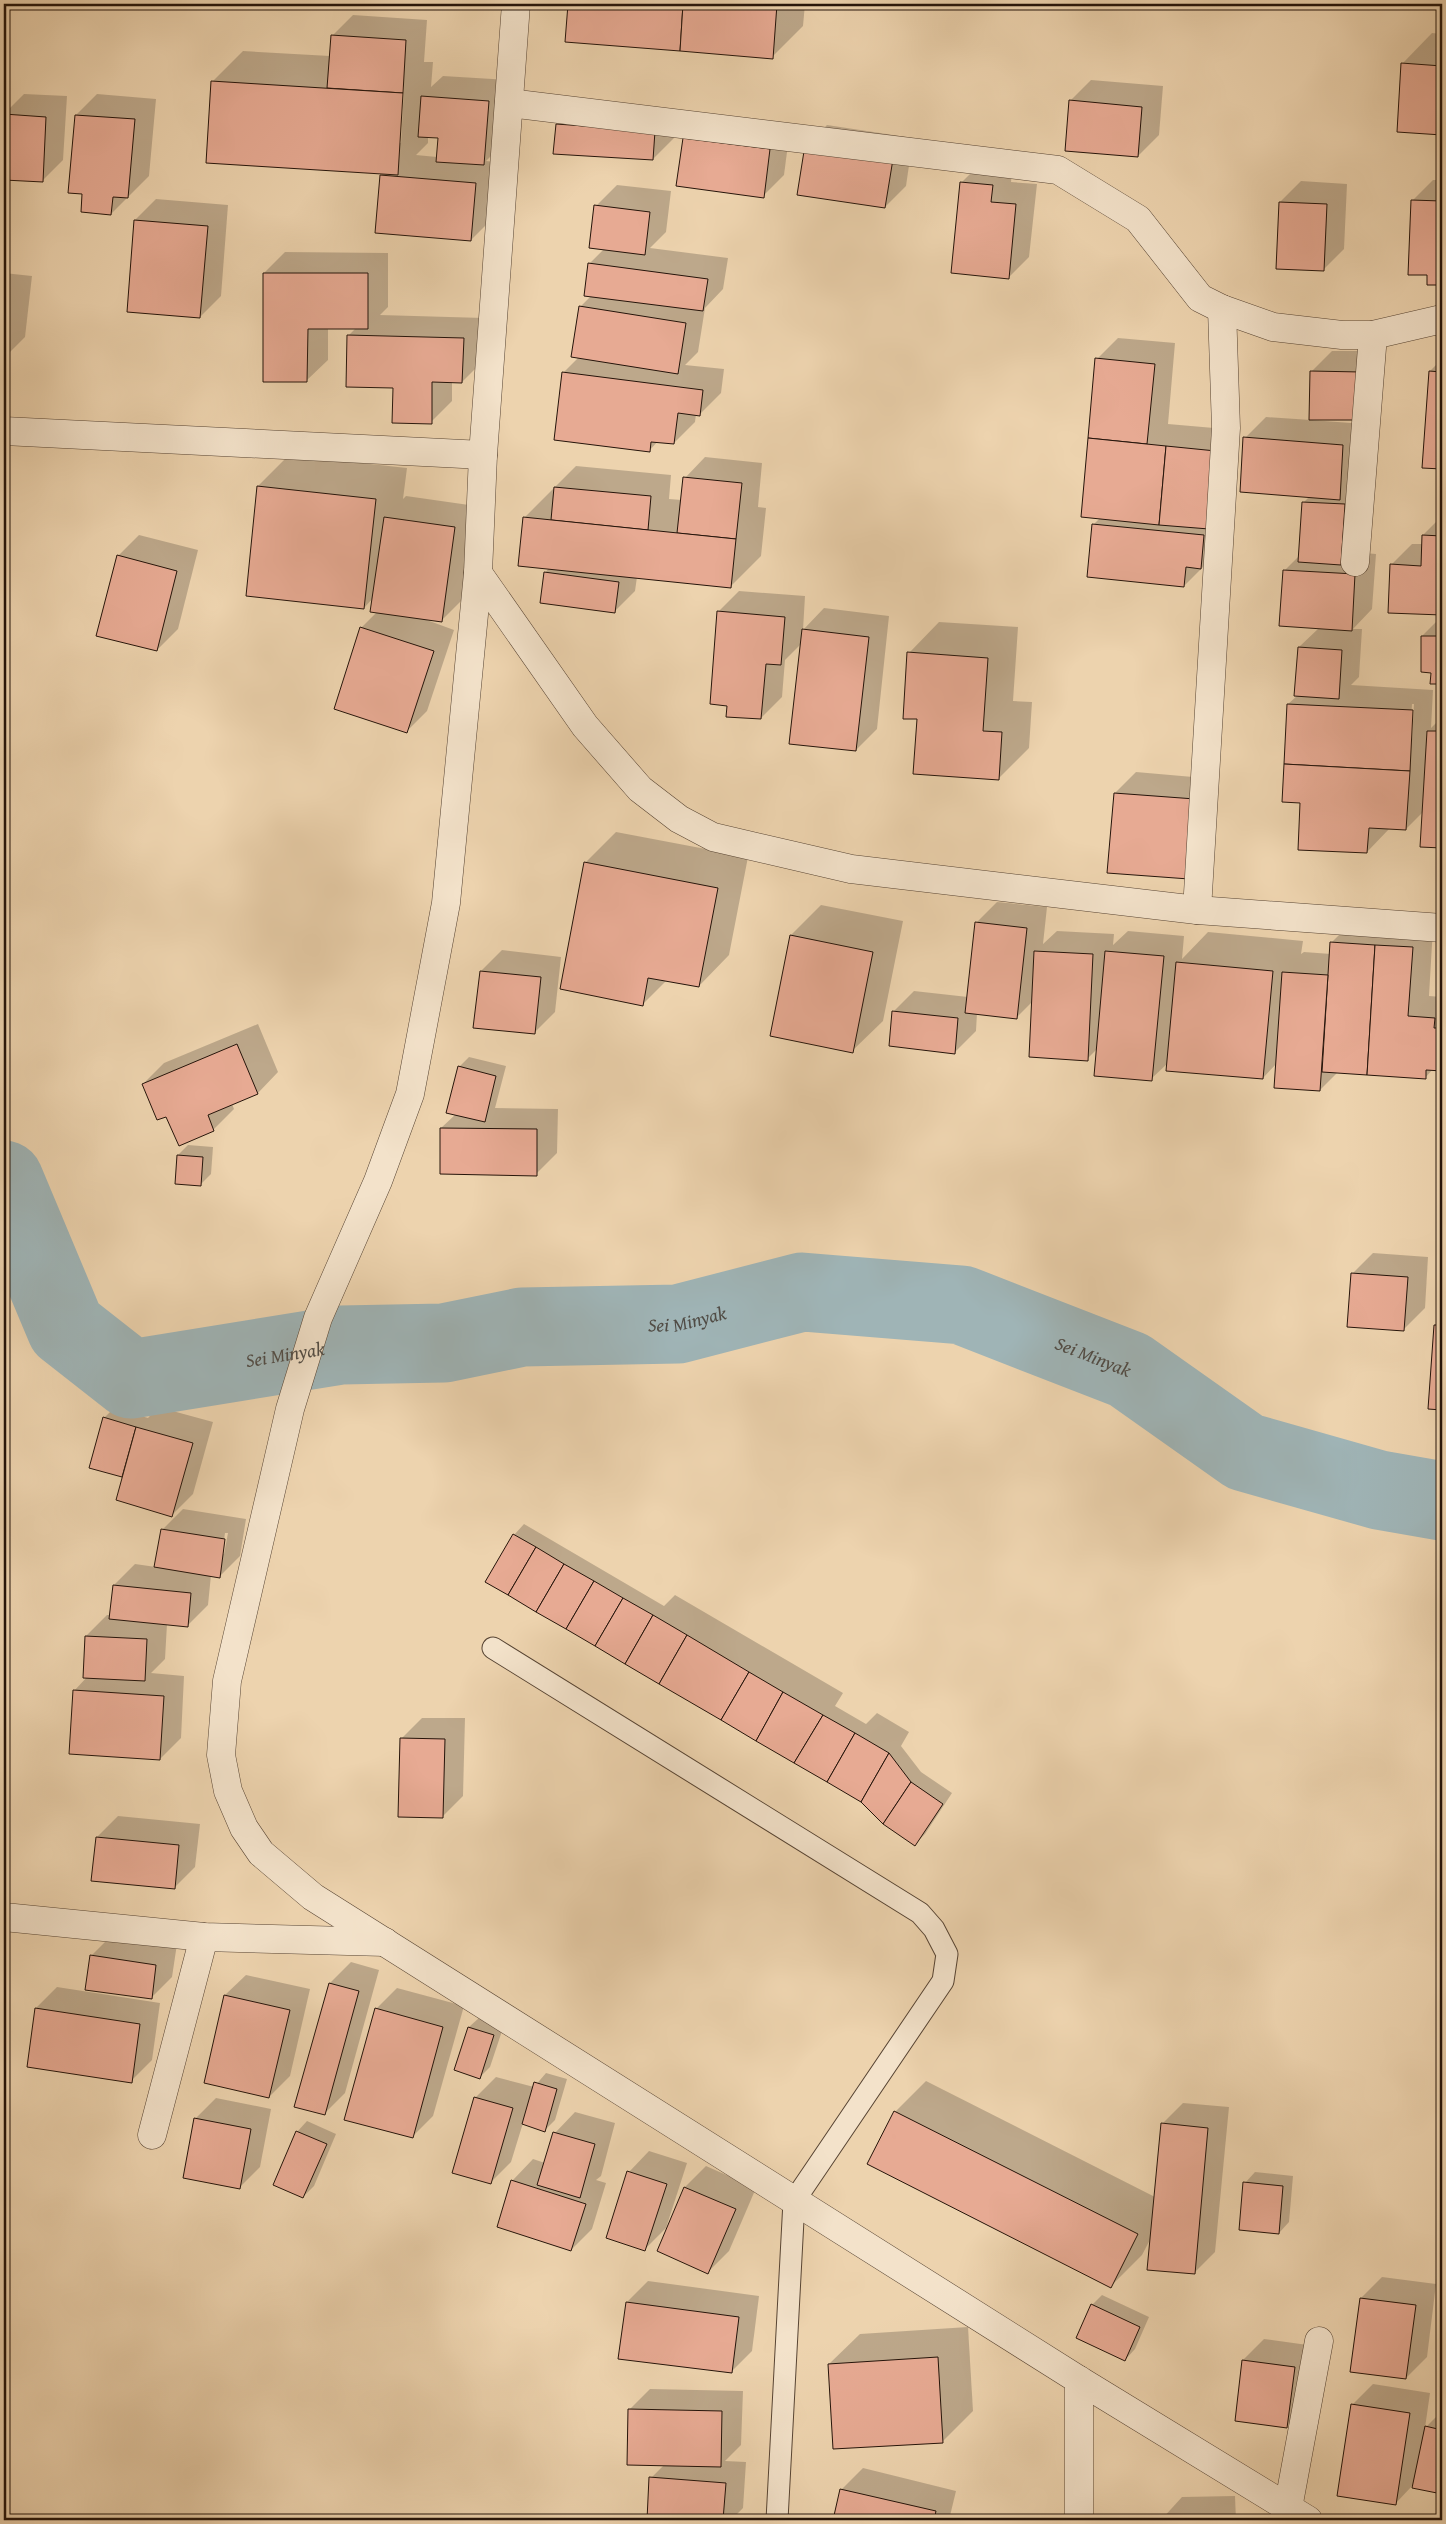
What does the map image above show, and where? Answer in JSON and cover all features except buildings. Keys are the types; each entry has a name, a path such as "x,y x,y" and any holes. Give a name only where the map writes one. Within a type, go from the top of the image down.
{"street":[{"path":"516,4 483,455 478,573 446,903 410,1094 378,1181 318,1318 290,1409 227,1681 221,1755 228,1791 244,1828 261,1853 313,1897 794,2201 1298,2514 1319,2341"},
{"path":"509,104 1058,170 1138,220 1200,298 1222,309 1273,327 1342,335 1373,335 1442,318"},
{"path":"1197,910 1226,428 1222,309"},
{"path":"1355,562 1373,335"},
{"path":"4,432 483,455"},
{"path":"478,573 585,726 640,789 678,819 713,837 851,869 1197,910 1442,928"},
{"path":"4,1917 204,1937 386,1942"},
{"path":"152,2135 204,1937"},
{"path":"1079,2520 1080,2380"}],"lane":[{"path":"493,1648 920,1913 934,1929 947,1954 943,1981 794,2201 777,2520"}],"waterway":[{"name":"Sei Minyak","path":"4,1180 66,1328 131,1379 341,1345 444,1343 522,1327 678,1324 802,1292 962,1305 1129,1370 1245,1452 1379,1490 1442,1501"}]}
